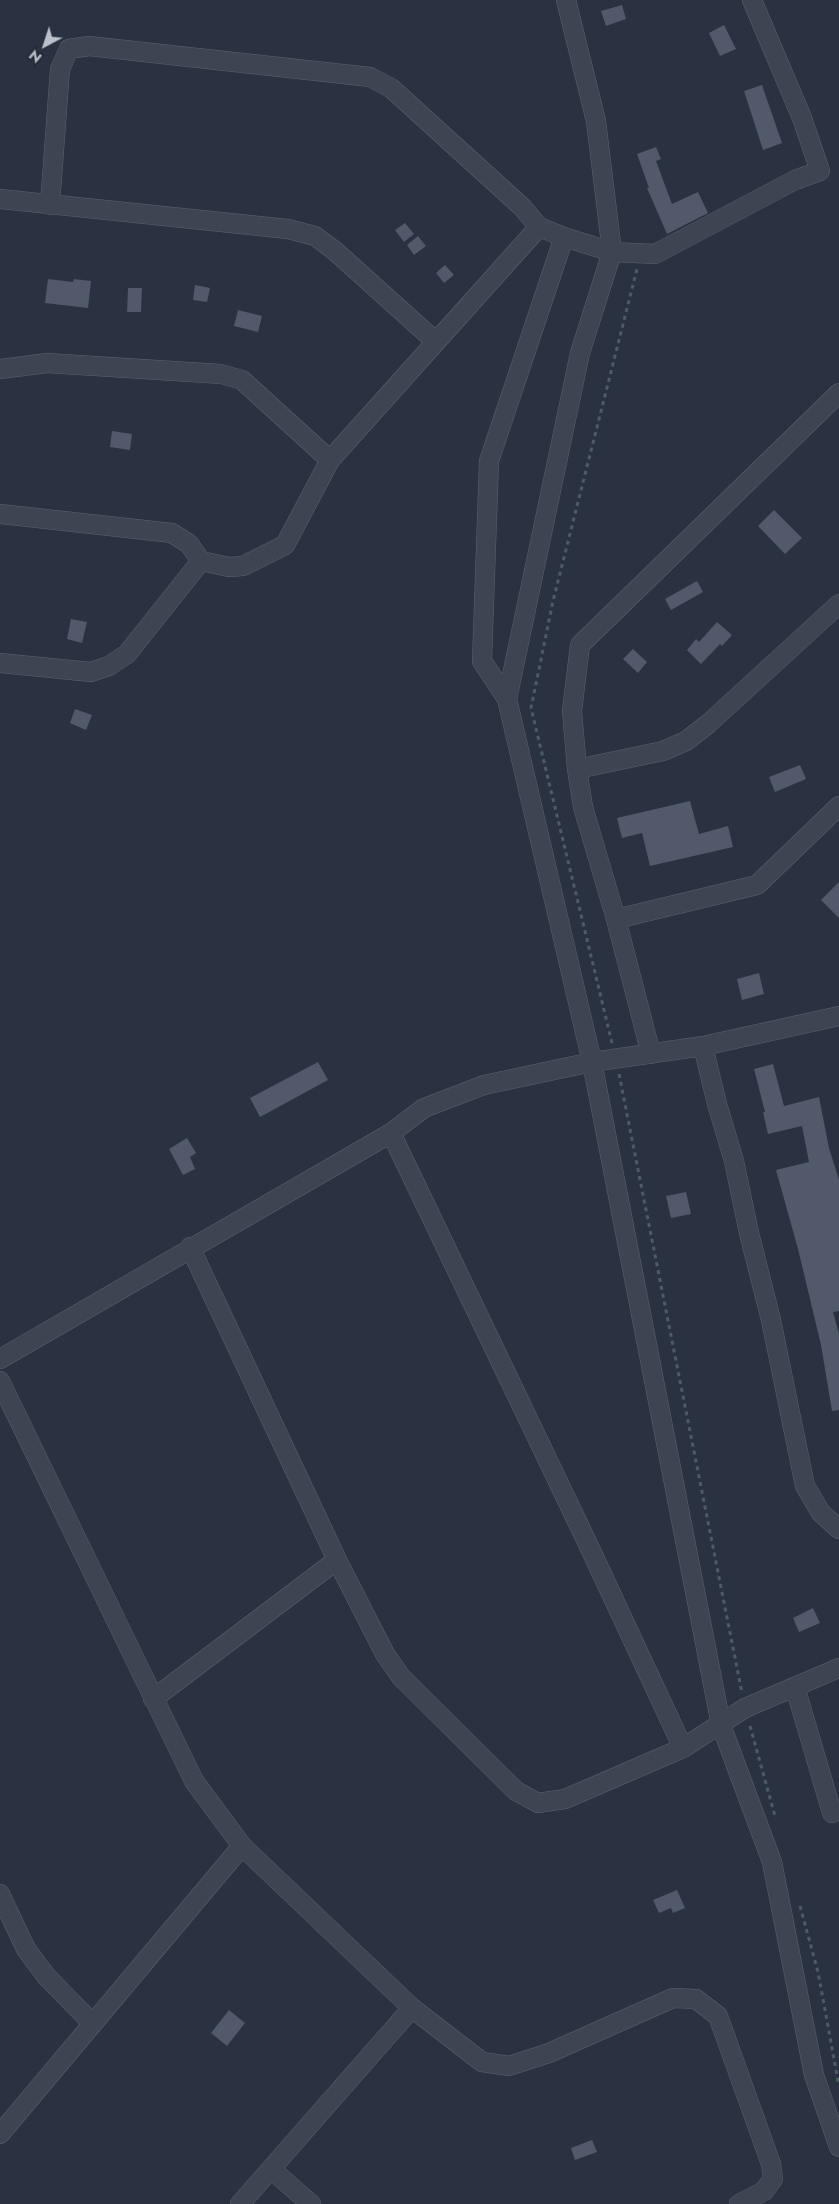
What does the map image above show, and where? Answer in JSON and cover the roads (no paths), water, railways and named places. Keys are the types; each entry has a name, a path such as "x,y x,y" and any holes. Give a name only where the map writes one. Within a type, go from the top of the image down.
{"street":[{"path":"507,700 580,353 612,252 596,121 566,0"},
{"path":"50,205 60,69 69,49 89,46 370,77 391,88 522,207 539,227 612,252 655,254 795,180 820,171 802,118 752,0"},
{"path":"0,198 50,205 288,229 315,236 336,251 435,341"},
{"path":"0,514 172,533 189,544 202,561 229,567 243,566 285,545 330,460 539,227"},
{"path":"564,237 489,461 482,661 507,700 592,1062 721,1725 772,1862 814,2075 839,2147"},
{"path":"0,369 47,364 221,374 242,380 330,460"},
{"path":"651,1054 616,919 583,807 572,711 580,645 839,393"},
{"path":"0,663 91,672 109,666 127,654 202,561"},
{"path":"578,769 663,751 686,741 708,724 839,604"},
{"path":"616,919 758,885 839,806"},
{"path":"0,1359 391,1132 424,1108 484,1084 592,1062 703,1046 839,1016"},
{"path":"703,1046 717,1104 734,1161 749,1233 771,1320 805,1486 821,1513 839,1529"},
{"path":"391,1132 683,1748"},
{"path":"190,1247 337,1560 385,1654 401,1677 516,1792 538,1803 565,1799 683,1748 745,1708 839,1668"},
{"path":"0,1381 194,1781 242,1846 412,2008 482,2062 509,2066 549,2053 673,1998 696,1999 718,2016 771,2164 773,2179 764,2191 739,2204"},
{"path":"153,1699 337,1560"},
{"path":"795,1687 832,1813 839,1810"},
{"path":"0,2134 242,1846"},
{"path":"0,1894 26,1948 46,1976 93,2024"},
{"path":"240,2204 412,2008"},
{"path":"271,2169 311,2204"}]}
